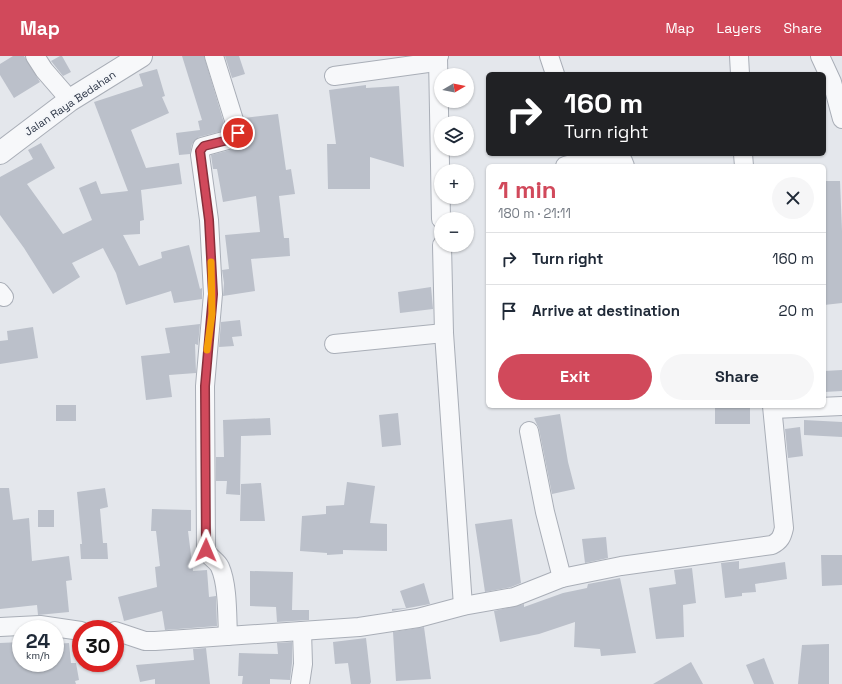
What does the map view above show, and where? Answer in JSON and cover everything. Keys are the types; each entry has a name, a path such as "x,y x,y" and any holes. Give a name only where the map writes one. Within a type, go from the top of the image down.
{"street":[{"path":"35,56 44,70 70,100"},
{"name":"Jalan Raya Bedahan","path":"0,153 70,100 141,56"},
{"path":"214,56 238,133 232,139 204,146 201,148 200,155 209,220 213,294 205,386 206,550 208,556 219,565 223,576 228,636"},
{"path":"549,56 554,72"},
{"path":"739,56 740,72"},
{"path":"820,56 832,82 842,119"},
{"path":"334,76 428,63 438,57 441,212"},
{"path":"569,164 582,158 618,158 623,161 624,164"},
{"path":"442,252 444,333 463,606"},
{"path":"334,344 444,333"},
{"path":"826,406 842,406"},
{"path":"124,633 145,641 360,627 418,618 463,606 514,597 562,578 621,566 772,545 778,542 782,537 784,528 772,408"},
{"path":"529,430 545,512 562,578"},
{"path":"0,628 40,625 72,630"},
{"path":"300,684 303,664 302,631"}],"building":[{"path":"13,56 24,56 40,82 14,98 0,75 0,64"},
{"path":"62,56 71,72 63,76 51,61"},
{"path":"182,56 204,56 226,130 199,137 192,144 190,154 179,155 176,133 200,130 198,121 202,120"},
{"path":"225,56 239,56 245,74 232,78"},
{"path":"157,69 165,96 162,97 169,113 131,130 146,168 179,163 182,184 141,190 144,220 140,221 140,234 123,235 139,266 162,258 161,252 189,245 200,289 202,288 202,299 174,303 171,291 126,305 116,273 103,248 72,263 80,277 53,294 24,248 0,215 0,177 33,159 28,150 41,143 55,168 27,184 63,234 92,220 79,188 96,181 101,194 128,191 94,102 143,86 139,74"},
{"path":"366,85 366,88 399,86 404,167 370,157 370,189 328,189 327,144 336,144 329,90"},
{"path":"278,114 286,170 291,169 295,194 279,196 284,238 289,238 290,256 251,259 255,291 223,296 224,283 222,270 229,269 225,235 260,232 256,196 223,202 217,169 213,169 211,155 234,149 245,141 248,136 248,130 244,118"},
{"path":"826,181 840,181 842,303 826,305"},
{"path":"431,287 433,309 400,313 398,292"},
{"path":"240,320 242,336 232,337 234,346 219,347 221,322"},
{"path":"200,324 198,345 195,344 196,373 169,375 172,397 146,400 141,356 170,353 165,328"},
{"path":"33,327 38,358 0,364 0,341 8,340 7,331"},
{"path":"842,370 842,391 826,392 826,371"},
{"path":"56,405 76,405 76,421 56,421"},
{"path":"715,408 750,408 750,424 715,424"},
{"path":"398,413 401,445 382,447 379,415"},
{"path":"560,414 568,462 575,489 552,494 539,429 534,418"},
{"path":"270,418 271,435 241,436 240,495 226,494 227,481 216,481 216,457 224,457 223,420"},
{"path":"804,420 842,422 842,437 804,435"},
{"path":"800,427 803,456 788,458 785,429"},
{"path":"347,482 375,486 370,523 387,524 387,551 343,550 343,554 327,555 327,553 300,551 302,516 326,514 326,506 344,505"},
{"path":"261,483 265,521 240,521 241,484"},
{"path":"0,488 9,488 13,520 29,518 32,561 69,556 72,580 66,581 69,612 38,615 37,605 0,609"},
{"path":"105,488 108,507 100,509 103,543 107,543 108,559 81,559 80,544 82,544 77,492"},
{"path":"152,509 191,510 191,531 188,531 193,571 207,570 209,597 216,596 217,626 165,630 162,611 124,621 118,597 157,587 155,567 160,566 156,531 151,531"},
{"path":"38,510 54,510 54,527 38,527"},
{"path":"512,519 521,583 511,587 485,592 475,524"},
{"path":"606,537 608,558 585,563 582,539"},
{"path":"821,555 842,555 842,585 822,586"},
{"path":"739,561 739,569 785,562 787,579 755,584 756,592 742,593 742,596 725,598 721,563"},
{"path":"692,568 696,603 683,605 684,637 656,639 649,588 676,584 674,570"},
{"path":"250,571 293,572 292,610 309,610 309,620 277,622 276,607 250,606"},
{"path":"620,578 636,653 601,656 600,649 574,647 575,622 539,634 500,642 494,611 524,604 524,607 563,593 587,588 588,584"},
{"path":"424,583 430,604 392,611 392,609 406,608 400,591"},
{"path":"424,627 431,679 396,681 393,632"},
{"path":"366,638 371,682 370,684 351,684 348,663 335,664 333,642"},
{"path":"12,642 12,672 64,672 64,643 69,643 72,672 78,672 79,680 75,681 76,684 0,684 0,643"},
{"path":"292,642 290,680 270,679 270,684 242,684 243,676 238,676 239,653 278,654 277,643"},
{"path":"829,644 829,684 798,684 802,645"},
{"path":"206,648 210,684 155,684 155,679 140,682 136,665 194,660 193,649"},
{"path":"764,658 774,684 754,684 746,665"},
{"path":"691,662 703,684 653,684"}],"slow traffic":[{"path":"207,350 213,294 211,262"}],"route":[{"path":"206,550 205,386 213,294 209,220 200,151 204,146 232,139 238,133"}]}
